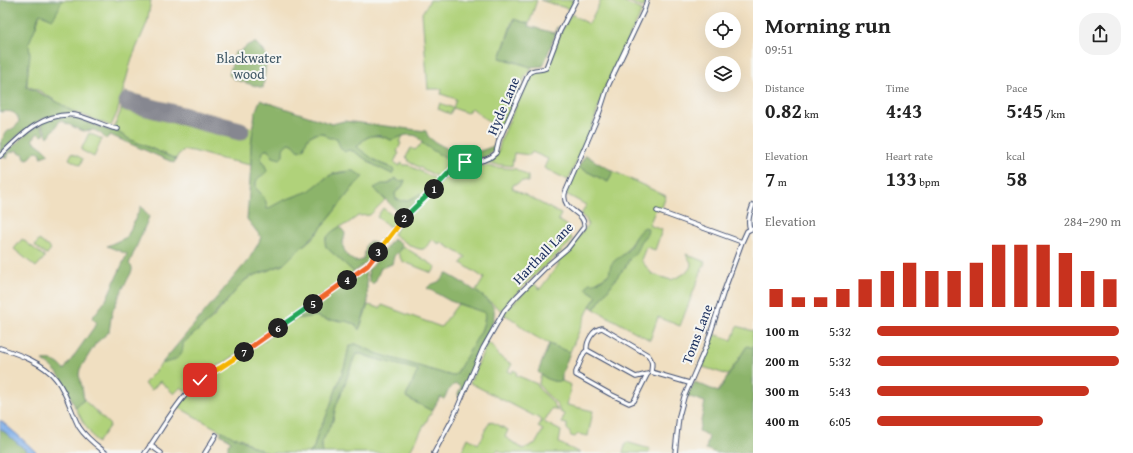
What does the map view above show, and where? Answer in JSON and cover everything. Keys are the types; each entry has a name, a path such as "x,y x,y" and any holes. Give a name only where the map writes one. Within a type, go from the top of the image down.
{"street":[{"name":"Hyde Lane","path":"145,453 177,406 200,380 220,368 367,266 404,218 439,185 457,164 484,160 491,157 496,152 529,73 534,70 543,70 546,68 560,31 576,0"},
{"name":"Harthall Lane","path":"434,453 453,418 483,348 504,311 549,264 568,248 584,226 585,222 583,219 565,202 565,193 599,114 608,86 644,10 647,0"},
{"path":"1,155 24,132 39,122 58,115 76,116 118,129"},
{"path":"751,228 749,224 749,217 753,205"},
{"path":"657,211 742,242"},
{"name":"Toms Lane","path":"675,453 680,410 684,397 707,344 742,242 746,232 751,228"},
{"path":"602,328 643,351 652,359 652,365 649,373 634,401 626,402 576,375 584,353 588,350 587,346 593,333 597,329 602,328"},
{"path":"0,348 17,353 34,362 55,378 82,430 93,443 106,453"},
{"path":"588,350 638,378 643,384"},
{"path":"638,378 649,373 689,383"},
{"path":"204,453 216,435"},
{"path":"150,445 161,453"}],"green space":[{"path":"0,0 62,0 53,19 40,14 38,18 29,43 30,55 26,87 59,103 76,114 59,114 40,120 12,141 0,153 4,136 7,132 16,127 19,121 18,117 12,112 0,112"},
{"path":"62,0 151,0 147,23 132,58 117,113 111,126 70,110 40,91 27,86 29,51 28,42 40,14"},
{"path":"430,0 537,0 529,24 513,19 500,58 531,67 531,70 523,81 514,104 509,104 509,106 512,107 504,127 490,123 472,108 467,113 453,108 456,99 441,94 442,89 428,89 422,13"},
{"path":"540,0 574,0 569,9"},
{"path":"601,0 618,0 642,10 615,70 606,85 594,121 569,179 568,180 544,168 548,159 532,152 530,155 514,153 512,166 482,163 493,158 498,153 501,140 531,72 544,72 546,70 560,34 571,14 589,24"},
{"path":"625,0 646,0 644,7 641,7"},
{"path":"514,19 529,24 528,26 554,33 558,27 543,66 531,67 500,58"},
{"name":"Blackwater wood","path":"253,43 256,43 267,56 263,88 236,80 229,75 235,52 239,52"},
{"path":"125,92 253,128 251,165 184,150 176,159 129,139 113,129 120,113"},
{"path":"260,100 332,124 344,121 426,131 430,138 452,152 456,158 456,162 454,164 423,144 417,136 409,135 391,140 376,135 366,138 357,147 377,162 393,169 394,171 392,174 374,165 353,151 343,151 337,138 329,138 322,133 314,134 309,137 304,149 299,151 290,143 284,146 283,155 280,159 273,157 269,150 265,150 261,158 267,171 257,179 256,188 265,200 267,209 282,201 309,191 333,174 354,171 363,177 317,233 284,264 245,280 209,321 183,343 182,351 178,358 162,363 249,259 261,237 247,219 251,146 255,113"},
{"path":"440,103 453,108 450,114 438,109"},
{"path":"65,116 79,119 111,131 113,129 129,139 176,159 174,163 110,135 106,139 94,130 82,131 60,120 48,137 42,123 48,119"},
{"path":"40,124 45,134 43,136 38,133 32,140 49,154 41,157 41,153 36,151 30,158 27,159 24,157 24,154 18,153 17,150 9,153 7,159 3,156 26,134"},
{"path":"89,133 102,139 94,157 81,150"},
{"path":"318,133 337,138 348,150 353,151 374,165 392,174 390,167 377,162 357,148 360,143 368,137 376,136 391,140 404,135 399,142 401,143 397,152 399,153 394,162 400,166 401,163 408,165 440,181 423,197 418,195 405,201 396,199 395,194 402,187 405,181 399,181 396,178 388,184 374,188 385,200 370,215 358,216 347,224 333,231 326,238 326,247 354,272 311,304 225,362 207,372 187,392 181,387 174,394 160,381 152,390 144,384 162,363 166,363 183,343 213,318 243,282 250,277 283,265 315,236 362,177 355,172 350,171 336,173 327,177 309,192 282,201 267,210 265,200 256,188 257,179 264,174 266,168 261,158 263,152 265,150 269,150 273,157 283,156 283,150 286,145 290,143 305,147 306,141 309,137"},
{"path":"422,143 454,164 442,179 409,162 406,157 411,148 415,150"},
{"path":"497,145 487,156 472,160 473,158 470,153"},
{"path":"72,153 83,159 80,165 69,159"},
{"path":"586,155 613,171 608,182 578,167"},
{"path":"464,163 516,169 528,176 528,182 522,181 514,184 512,188 561,214 558,220 572,230 568,234 572,238 569,244 527,282 502,311 476,291 484,278 461,263 466,257 432,239 426,247 420,249 408,244 393,234 405,219 456,166"},
{"path":"578,167 608,182 613,171 666,196 661,210 656,209 649,225 662,230 655,250 646,247 641,260 652,274 671,280 687,272 691,266 686,254 705,262 680,326 658,317 650,340 594,309 625,268 637,250 640,242 647,234 635,237 626,251 610,270 609,274 586,289 597,296 590,306 570,352 553,346 537,337 503,314 533,283 540,289 559,264 555,260 569,249 588,225 586,219 581,215 586,205 566,194"},
{"path":"396,178 399,181 405,180 402,187 395,194 396,199 402,201 407,200 420,194 423,197 412,206 403,217 374,188 382,184 389,184"},
{"path":"141,206 149,217 129,264 132,267 132,271 113,310 109,332 96,343 80,369 79,375 84,400 75,407 60,376 43,361 55,362 64,370 97,323 92,318 106,300 127,254 107,246 127,237"},
{"path":"383,208 398,220 391,228 377,217"},
{"path":"340,227 345,233 343,244 344,249 348,256 353,260 360,261 363,259 367,244 369,242 382,246 370,260 354,272 326,247 325,243 327,237 331,232"},
{"path":"645,227 648,230 647,234 640,242 636,253 629,260 625,268 594,309 590,306 597,296 586,289 589,283 597,282 609,274 612,263 626,252 636,235"},
{"path":"22,239 45,257 36,267 14,249"},
{"path":"393,239 401,244 400,249 394,256 392,264 381,268 375,282 372,284 369,280 368,270 373,266"},
{"path":"39,240 51,249 46,255 35,246"},
{"path":"401,245 436,267 432,273 402,261 398,253 401,249"},
{"path":"364,270 367,283 368,302 359,330 355,324 345,321 327,320 315,316 295,319"},
{"path":"446,273 473,289 487,300 494,309 490,329 459,398 458,394 461,387 456,384 450,388 444,399 440,397 432,411 406,397 418,370 357,354 354,358 336,406 333,420 322,442 323,453 308,453 311,452 314,447 318,432 326,417 345,365 349,347 354,344 378,354 452,376 456,374 481,331 485,314 450,301 427,288 441,280"},
{"path":"458,304 485,314 484,322 478,337 456,374 452,376 378,354 356,344 352,345 349,347 345,365 326,417 318,432 314,447 310,453 268,453 254,447 241,438 235,439 178,407 208,376 232,363 295,319 315,316 327,320 353,323 360,328 368,305 380,308 382,305 441,327"},
{"path":"737,326 753,331 753,348 747,346 728,375 700,366 714,334 732,340"},
{"path":"487,343 493,346 499,356 512,364 508,371 512,373 513,370 517,372 516,375 537,384 539,389 551,400 558,411 552,408 544,422 561,431 559,443 580,453 503,453 498,450 496,453 461,453 468,438 478,444 490,421 508,430 505,437 523,449 536,443 543,430 538,427 542,420 470,383"},
{"path":"549,344 570,352 562,374 562,381 549,380 538,372"},
{"path":"747,346 753,348 753,453 716,453 706,449 709,436 699,431 705,402 687,396 695,382 718,392"},
{"path":"357,354 419,370 406,396 407,398 432,411 409,453 323,453 322,442 333,420 336,406 354,358"},
{"path":"541,375 551,380 562,381 571,385 567,405 593,411 588,436 578,434 575,437 571,436 567,429 567,424 562,423 564,414 560,412 556,403 539,384"},
{"path":"84,400 110,425 97,443 75,407"},
{"path":"0,428 29,453 0,453"},
{"path":"222,431 268,453 228,453 228,445 231,441 220,434"},
{"path":"626,442 650,449 649,453 623,453"}],"water":[{"path":"0,420 37,453 29,453 0,428"}],"runway":[{"path":"128,102 240,131"}],"route":[{"path":"200,380 206,375 220,368 367,266 404,218 439,185 457,164 465,162"}]}
